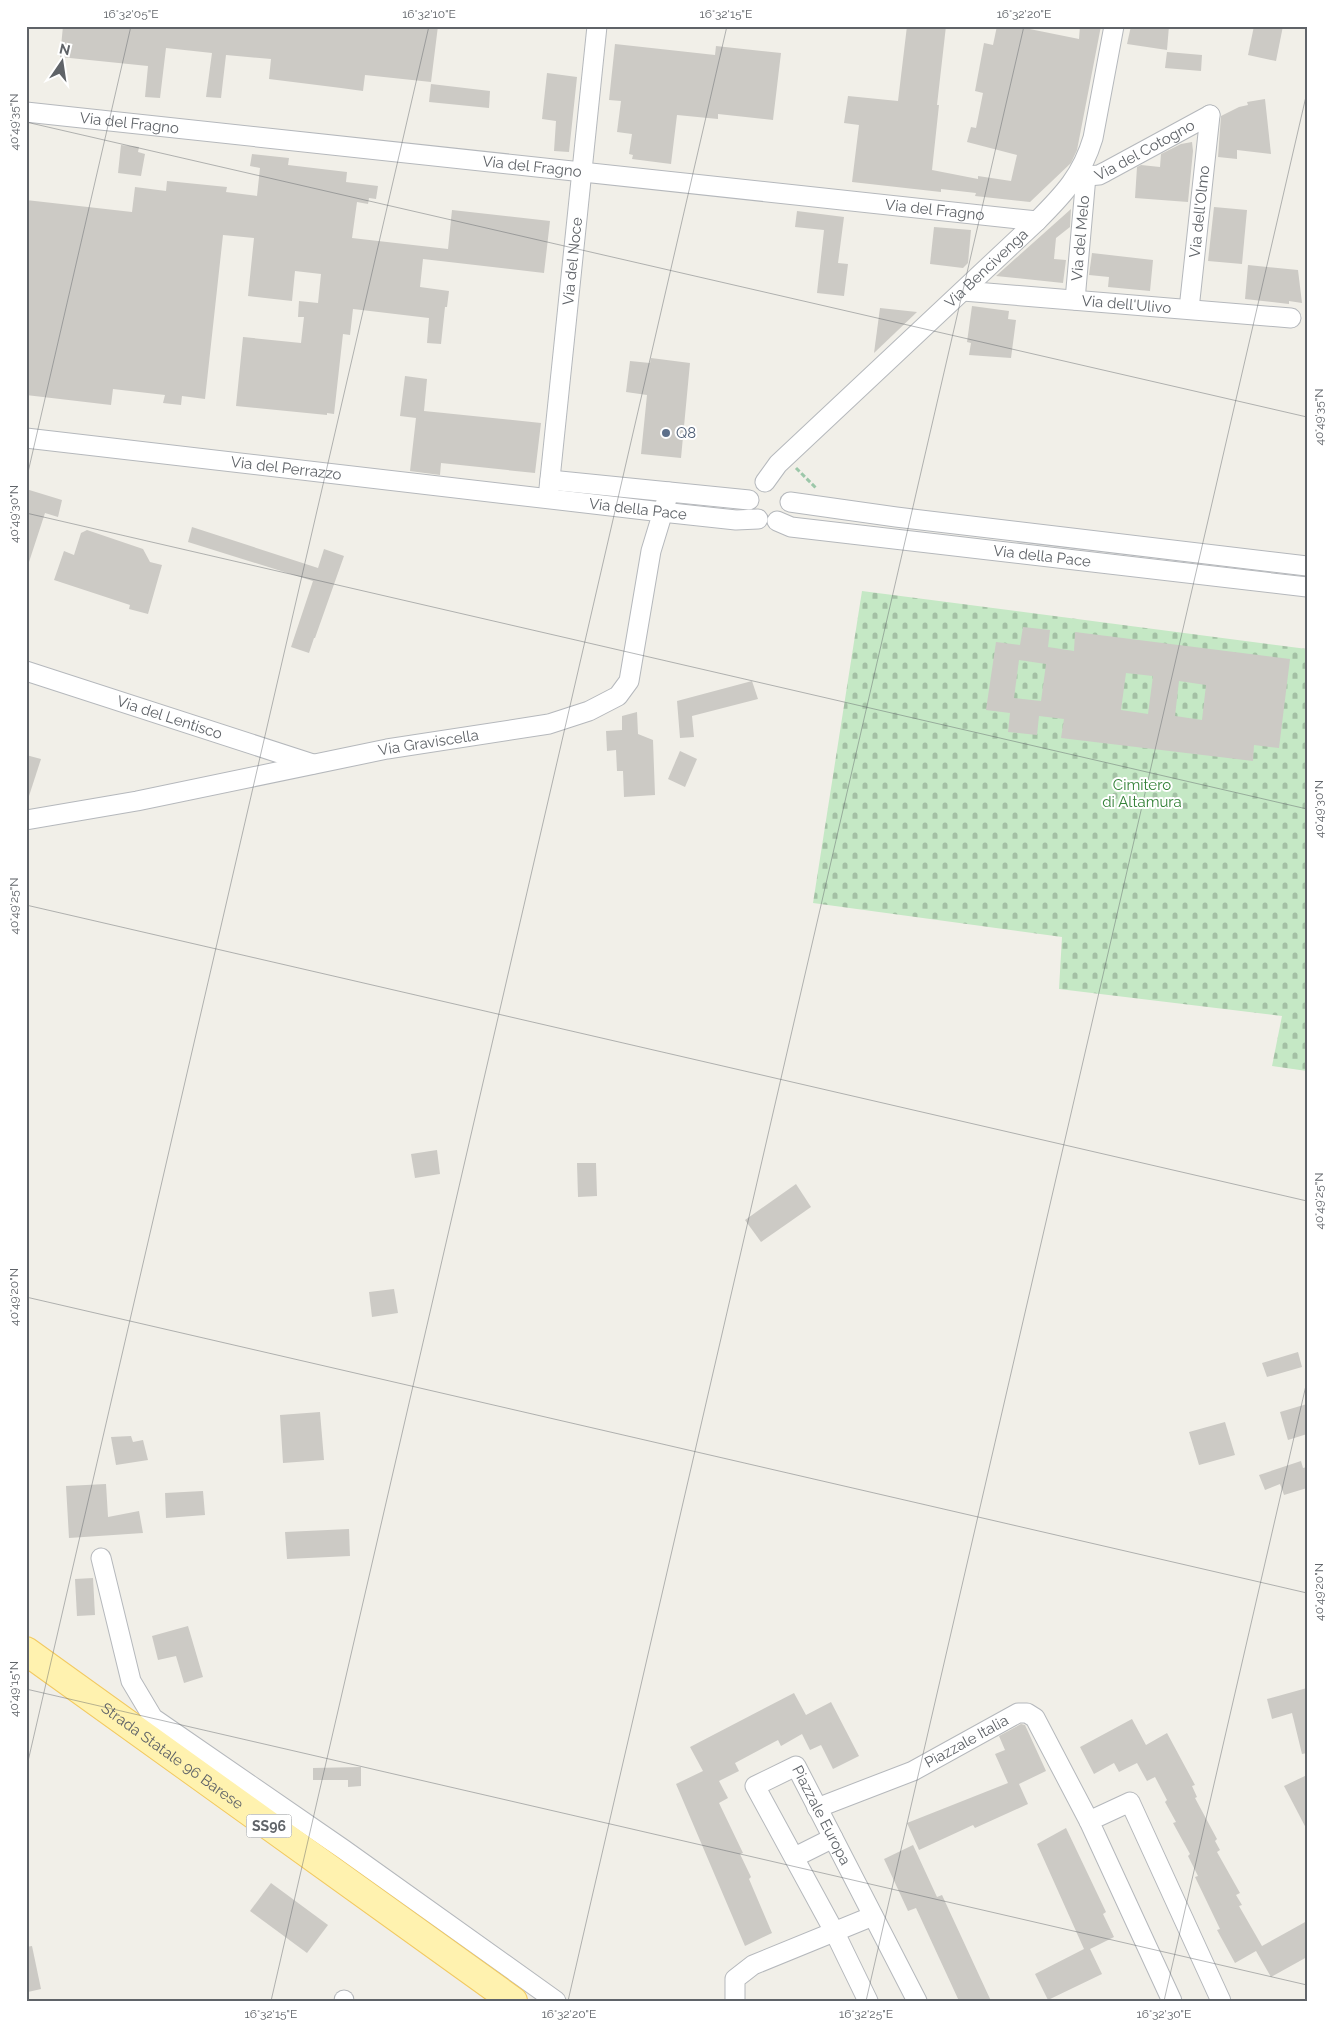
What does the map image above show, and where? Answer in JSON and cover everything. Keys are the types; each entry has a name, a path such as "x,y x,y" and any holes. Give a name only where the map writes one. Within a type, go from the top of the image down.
{"main road":[{"name":"Strada Statale 96 Barese","path":"26,1651 513,2001"}],"street":[{"name":"Via del Noce","path":"549,489 597,26"},
{"name":"Via Bencivenga","path":"772,482 778,464 1081,177 1093,138 1114,26"},
{"name":"Via del Fragno","path":"26,112 1036,221"},
{"name":"Via del Cotogno","path":"1081,177 1105,172 1210,114"},
{"name":"Via dell'Olmo","path":"1189,309 1210,114"},
{"name":"Via del Melo","path":"1075,300 1081,177"},
{"name":"Via dell'Ulivo","path":"962,291 1291,318"},
{"name":"Via del Perrazzo","path":"26,438 549,489"},
{"path":"772,482 788,493 790,502 788,513 771,523 758,519 750,508 749,500 753,489 772,482"},
{"name":"Via della Pace","path":"549,489 669,492 749,500"},
{"name":"Via della Pace","path":"549,489 662,512 736,520 758,519"},
{"name":"Via Graviscella","path":"26,820 136,801 388,749 549,724 590,711 618,696 629,681 650,551 669,492"},
{"name":"Via della Pace","path":"790,502 934,522 1307,566"},
{"name":"Via della Pace","path":"777,521 791,527 1307,588"},
{"name":"Via del Lentisco","path":"26,671 314,765"},
{"path":"101,1558 131,1681 153,1718 556,2001"},
{"name":"Piazzale Italia","path":"817,1808 914,1772 1007,1718 1018,1713 1027,1713 1035,1718 1089,1821 1172,2001"},
{"name":"Piazzale Europa","path":"868,2001 836,1933 755,1786 796,1766 917,2001"},
{"path":"1089,1821 1130,1802 1221,2001"},
{"path":"795,1857 833,1838"},
{"path":"735,2001 735,1980 753,1965 836,1933 873,1916"}],"green space":[{"name":"Cimitero di Altamura","path":"862,591 1307,649 1307,1071 1272,1066 1282,1016 1059,989 1062,937 813,903"}],"building":[{"path":"63,26 438,26 431,82 365,75 363,91 269,79 271,59 226,55 221,98 206,97 212,53 166,48 160,98 145,97 148,66 60,57"},
{"path":"907,26 946,26 932,170 978,179 978,176 1011,181 1017,155 967,142 971,127 976,128 983,93 975,91 984,43 993,45 997,26 1015,26 1079,39 1080,26 1101,26 1077,150 1071,163 1030,202 975,196 976,193 941,189 941,192 852,182 859,125 844,123 848,96 898,101"},
{"path":"1131,26 1169,26 1167,50 1127,44"},
{"path":"1254,26 1283,26 1276,61 1248,55"},
{"path":"615,44 715,55 716,46 781,53 773,120 718,114 718,119 677,115 671,164 632,159 633,155 629,154 632,134 617,132 621,101 609,100"},
{"path":"1167,52 1202,55 1201,71 1165,68"},
{"path":"547,73 577,77 569,152 554,151 556,121 542,119"},
{"path":"431,84 490,91 489,108 429,102"},
{"path":"1265,99 1271,154 1237,150 1237,159 1218,157 1221,116 1239,107 1248,105 1247,102"},
{"path":"1192,142 1193,151 1188,202 1135,198 1137,167 1141,165 1160,167 1161,154 1181,144"},
{"path":"121,145 139,147 138,152 145,154 141,176 118,173"},
{"path":"252,154 289,158 288,165 347,172 346,182 378,186 376,199 369,198 368,204 357,202 352,238 448,249 452,210 550,221 544,273 423,259 420,287 449,291 447,307 445,307 441,344 427,343 429,318 353,309 350,335 343,334 334,414 327,413 327,415 236,406 243,337 301,343 304,317 298,317 299,301 318,303 321,274 295,271 292,301 248,296 254,238 223,235 205,399 182,396 181,405 163,403 165,395 113,389 111,405 26,395 26,200 132,212 135,187 166,191 167,181 227,187 226,192 257,196 260,168 250,166"},
{"path":"1214,207 1247,210 1242,264 1208,261"},
{"path":"1071,209 1070,227 1056,238 1054,259 1066,260 1063,283 996,276"},
{"path":"797,211 844,217 838,263 848,264 844,296 817,293 824,230 795,227"},
{"path":"934,227 971,230 968,263 963,268 930,264"},
{"path":"1092,253 1153,260 1150,291 1108,287 1109,277 1089,275"},
{"path":"1248,265 1298,270 1302,303 1289,301 1289,304 1245,299"},
{"path":"972,306 1009,311 1008,319 1016,320 1011,358 969,355 971,343 967,342"},
{"path":"880,308 917,312 874,353"},
{"path":"651,358 690,363 681,458 641,454 647,395 626,392 630,361 650,363"},
{"path":"405,376 427,379 424,411 541,423 535,473 441,463 440,475 410,471 416,418 400,416"},
{"path":"26,489 62,500 58,517 45,513 29,562 26,561"},
{"path":"192,527 318,568 324,549 344,556 309,653 291,647 313,581 188,542"},
{"path":"87,530 143,549 150,562 162,565 148,614 129,609 130,605 54,580 64,551 74,555 81,533"},
{"path":"1023,627 1050,630 1048,647 1074,651 1075,632 1290,659 1279,748 1254,745 1253,761 1061,738 1064,719 1039,716 1037,735 1008,732 1010,713 986,710 996,642 1020,645","holes":["1019,660 1046,664 1041,701 1014,698","1126,673 1153,676 1148,714 1121,710","1179,681 1206,685 1202,720 1175,716"]},
{"path":"752,681 758,699 692,716 694,737 680,738 677,701"},
{"path":"637,712 638,734 653,740 655,795 624,797 623,771 617,771 616,750 607,751 606,731 622,730 622,716"},
{"path":"680,751 697,759 685,787 668,779"},
{"path":"26,755 41,759 29,796 26,796"},
{"path":"437,1150 440,1174 415,1178 411,1154"},
{"path":"577,1163 596,1163 597,1196 578,1197"},
{"path":"796,1184 811,1207 761,1242 745,1220"},
{"path":"394,1289 398,1313 372,1317 369,1292"},
{"path":"1298,1352 1302,1367 1267,1377 1262,1363"},
{"path":"1307,1404 1307,1434 1288,1440 1280,1412"},
{"path":"320,1412 324,1460 283,1463 280,1415"},
{"path":"1225,1422 1235,1455 1199,1465 1189,1432"},
{"path":"131,1436 133,1442 143,1440 148,1460 116,1465 111,1437"},
{"path":"1301,1461 1303,1468 1307,1467 1307,1488 1284,1495 1280,1484 1265,1490 1259,1475"},
{"path":"106,1484 108,1517 139,1511 143,1533 69,1538 66,1486"},
{"path":"203,1491 205,1515 166,1518 165,1493"},
{"path":"349,1529 350,1556 287,1559 285,1532"},
{"path":"93,1578 95,1615 77,1616 75,1579"},
{"path":"188,1626 203,1677 184,1683 176,1656 158,1660 152,1636"},
{"path":"1307,1688 1307,1753 1302,1754 1292,1713 1272,1719 1267,1699"},
{"path":"794,1693 806,1715 831,1702 859,1756 833,1769 821,1745 810,1750 802,1734 781,1746 778,1740 735,1763 739,1771 719,1781 728,1798 719,1803 743,1853 740,1854 751,1877 749,1879 772,1933 745,1946 676,1784 703,1771 690,1747"},
{"path":"1132,1719 1146,1745 1167,1733 1195,1785 1192,1786 1197,1797 1195,1798 1217,1839 1215,1841 1220,1850 1217,1852 1240,1893 1236,1895 1242,1905 1239,1906 1262,1946 1307,1921 1307,1957 1271,1977 1256,1951 1235,1963 1217,1930 1220,1929 1195,1877 1198,1876 1188,1856 1190,1854 1173,1823 1176,1822 1165,1802 1167,1800 1155,1777 1147,1781 1137,1763 1119,1772 1114,1763 1094,1774 1080,1747"},
{"path":"1021,1724 1025,1725 1046,1771 1019,1784 1028,1804 975,1828 973,1825 919,1850 907,1823 1008,1783 995,1754 1005,1750 999,1736"},
{"path":"361,1767 361,1786 348,1787 348,1780 313,1780 313,1768"},
{"path":"1307,1775 1307,1830 1284,1786"},
{"path":"1066,1828 1106,1912 1103,1914 1114,1937 1090,1949 1102,1974 1048,2000 1035,1974 1084,1949 1037,1844"},
{"path":"913,1845 937,1897 942,1895 991,2001 959,2001 916,1908 908,1911 884,1859"},
{"path":"271,1883 328,1925 307,1953 250,1911"},
{"path":"32,1946 41,1989 28,1992 26,1947"}],"place":[{"name":"Q8","path":"666,433"}]}
